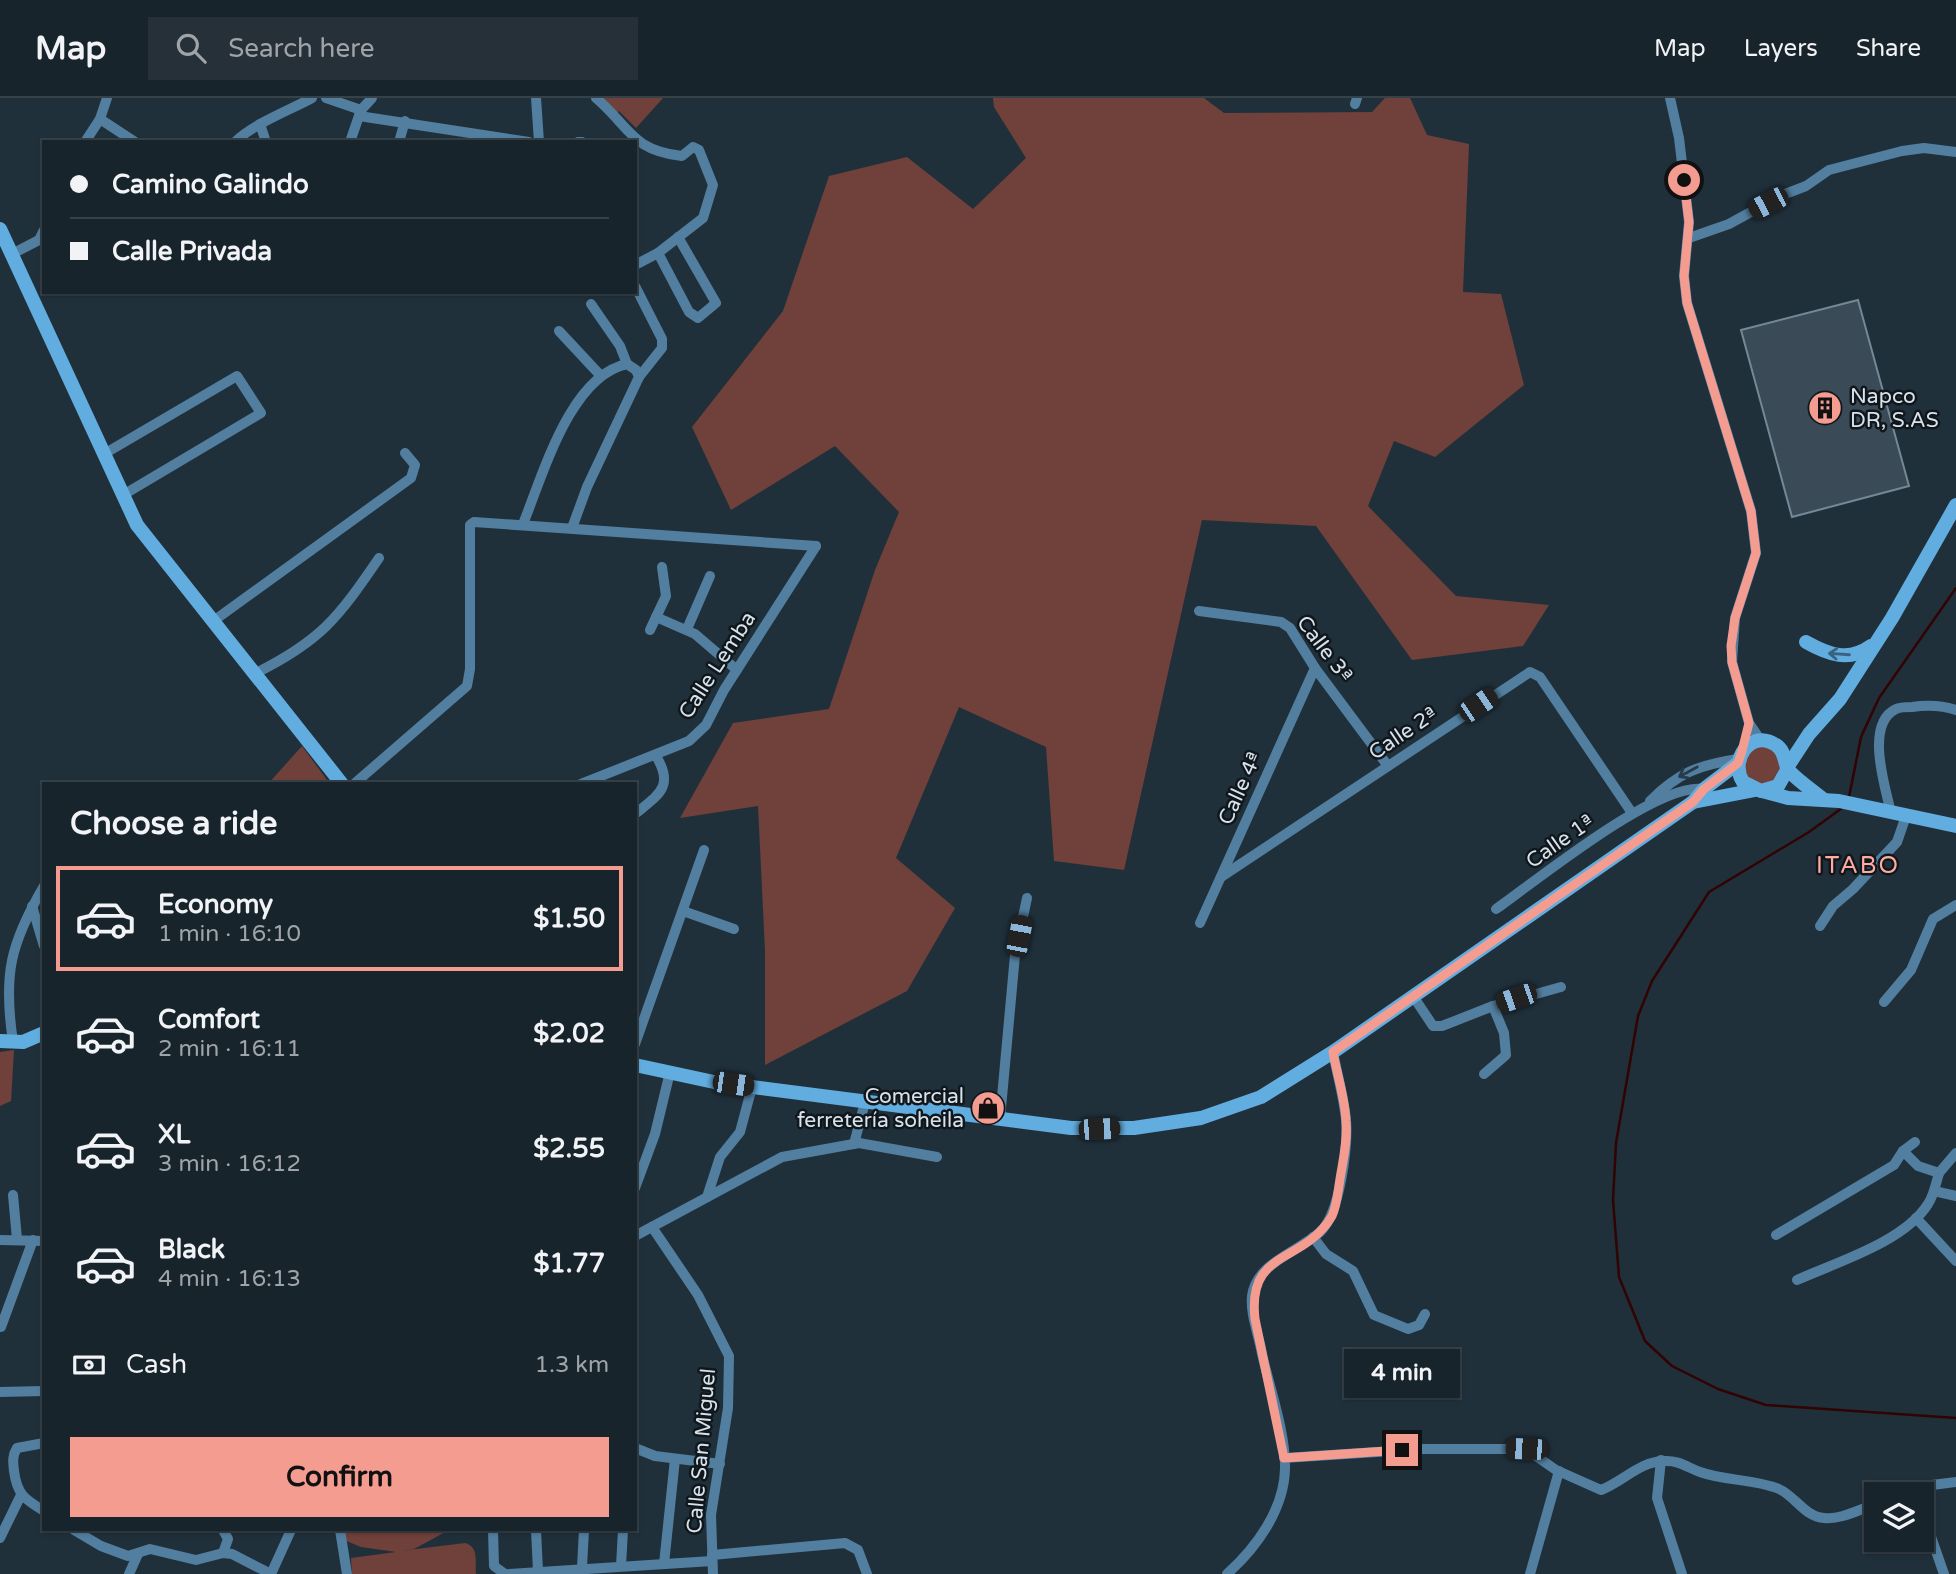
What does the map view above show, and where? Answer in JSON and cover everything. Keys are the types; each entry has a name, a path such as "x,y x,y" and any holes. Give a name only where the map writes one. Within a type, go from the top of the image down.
{"street":[{"path":"86,140 100,119 107,98"},
{"path":"236,140 246,131 312,98"},
{"path":"326,98 360,113 517,140"},
{"path":"351,140 360,113 372,98"},
{"path":"536,98 539,140"},
{"path":"596,98 644,147 658,153 682,156 693,147 699,150 713,185 703,218 657,253 637,264"},
{"path":"1670,98 1679,138 1689,238 1684,276 1687,303 1737,460 1751,511 1755,539 1756,553 1735,618 1731,646 1732,662 1749,723 1761,741"},
{"path":"100,119 132,140"},
{"path":"400,140 405,121"},
{"path":"260,124 265,140"},
{"path":"1689,238 1729,224 1806,186 1829,170 1902,151 1924,148 1956,152"},
{"path":"0,229 137,525 340,782"},
{"path":"12,254 39,240 42,234"},
{"path":"657,253 689,312 698,318 716,303 678,237"},
{"path":"356,782 467,686 470,669 470,525 474,522 572,528 587,486 639,377 662,348 662,339 637,290"},
{"path":"591,304 620,346 627,364 636,370 639,377"},
{"path":"558,331 600,375"},
{"path":"523,524 565,422 600,375 613,367 627,364"},
{"path":"104,454 237,376 261,413 123,495"},
{"path":"212,622 411,478 415,465 405,453"},
{"path":"1693,802 1778,786 1809,734 1834,707 1892,618 1956,505"},
{"name":"Calle Lemba","path":"572,528 686,535 785,546 816,546 737,670 706,725 689,741 586,782"},
{"path":"254,674 301,649 329,627 379,558"},
{"path":"649,630 666,596 662,567"},
{"path":"687,629 710,576"},
{"name":"Calle 3ª","path":"1199,611 1281,622 1290,628 1315,668 1388,766"},
{"path":"656,617 687,629 737,670"},
{"path":"1806,642 1833,656 1861,653 1872,645"},
{"name":"Calle 4ª","path":"1200,923 1315,668"},
{"name":"Calle 2ª","path":"1222,877 1530,672 1540,677 1632,813"},
{"path":"1819,926 1833,905 1853,889 1897,842 1898,815 1878,745 1886,718 1896,709 1921,706 1943,706 1956,710"},
{"path":"1749,723 1739,758 1740,776 1758,790 1788,798 1839,801 1956,826"},
{"path":"637,1065 752,1087 1099,1129 1178,1123 1229,1111 1261,1097 1333,1052 1693,802 1752,743 1761,741 1776,745 1809,734"},
{"path":"1776,745 1786,758 1787,768 1824,800"},
{"path":"637,812 661,792 665,783 664,768 656,756"},
{"name":"Calle 1ª","path":"1496,909 1646,804 1687,771 1739,758"},
{"name":"Calle 1ª","path":"1646,804 1689,788 1704,789"},
{"path":"1704,789 1720,796"},
{"path":"637,1038 704,850"},
{"path":"42,889 23,924 8,976 7,1041 23,1042 42,1034"},
{"path":"1000,1119 1014,966 1027,898"},
{"path":"1884,1002 1911,970 1933,919 1956,905"},
{"path":"32,906 42,939"},
{"path":"683,911 734,929"},
{"path":"1413,996 1433,1026 1442,1026 1493,1006 1561,987"},
{"path":"1484,1074 1506,1055 1504,1033 1493,1006"},
{"path":"1227,1574 1244,1559 1266,1529 1285,1471 1252,1296 1259,1278 1269,1265 1290,1255 1322,1231 1334,1212 1346,1121 1333,1052"},
{"path":"637,1183 655,1134 670,1072"},
{"path":"707,1197 719,1157 740,1132 752,1087"},
{"path":"854,1144 865,1102"},
{"path":"1776,1235 1894,1165 1903,1151 1915,1142"},
{"path":"637,1235 782,1157 854,1144 937,1157"},
{"path":"1903,1151 1918,1166 1939,1173"},
{"path":"1797,1280 1877,1245 1916,1218 1929,1203 1939,1173 1956,1153"},
{"path":"1934,1191 1956,1196"},
{"path":"13,1195 17,1239"},
{"path":"1916,1218 1956,1261"},
{"name":"Calle San Miguel","path":"652,1227 698,1294 729,1356 728,1408 711,1515 713,1574"},
{"path":"1313,1237 1320,1249 1353,1271 1374,1315 1408,1329 1419,1325 1425,1314"},
{"path":"0,1240 38,1240 1,1327"},
{"path":"0,1392 42,1391"},
{"path":"42,1443 17,1448 13,1457 16,1488 21,1495 42,1510"},
{"path":"637,1449 655,1456 720,1464"},
{"path":"1284,1458 1424,1449 1526,1449 1559,1471 1601,1490 1617,1484 1644,1466 1661,1460 1677,1461 1700,1472 1781,1490 1796,1503 1822,1518 1834,1518 1864,1508"},
{"path":"0,1458 13,1457"},
{"path":"664,1564 676,1459"},
{"path":"1661,1460 1657,1498 1682,1574"},
{"path":"1530,1574 1559,1471"},
{"path":"1934,1485 1956,1482"},
{"path":"0,1538 21,1495"},
{"path":"76,1531 128,1556 150,1549 197,1560 223,1553 232,1554 271,1574 291,1531"},
{"path":"223,1553 228,1539 224,1531"},
{"path":"340,1531 347,1558 347,1574"},
{"path":"493,1531 494,1566 507,1574 582,1567 664,1564 845,1544 858,1550 867,1574"},
{"path":"537,1531 538,1571"},
{"path":"582,1567 584,1531"},
{"path":"621,1566 624,1531"},
{"path":"1934,1545 1944,1574"},
{"path":"129,1574 138,1554"}],"shaded area":[{"path":"598,98 663,98 636,128 619,111 616,114"},
{"path":"993,98 1204,98 1224,113 1372,112 1385,98 1410,98 1427,135 1469,144 1463,292 1501,294 1524,385 1435,457 1394,441 1368,506 1456,596 1549,605 1523,646 1412,660 1316,526 1202,520 1124,870 1054,861 1046,747 959,707 896,858 955,908 907,991 765,1065 765,951 758,806 680,818 733,723 829,709 875,570 899,512 835,446 731,510 692,427 783,311 829,176 907,157 973,209 1026,158 994,107"},
{"path":"1756,745 1775,748 1784,768 1772,786 1750,784 1741,759"},
{"path":"302,746 329,782 270,782"},
{"path":"14,1050 11,1101 0,1106 0,1052"},
{"path":"342,1531 447,1531 414,1549 400,1551 465,1543 474,1551 476,1574 352,1574 351,1558 396,1552 361,1547 344,1540"}],"building":[{"name":"Napco DR, S.AS","path":"1858,300 1909,486 1792,517 1741,330"}],"waterway":[{"path":"1849,797 1861,737 1879,698 1956,588"},
{"path":"1842,808 1809,832 1709,892 1652,981 1638,1016 1616,1143 1613,1200 1619,1277 1645,1341 1672,1366 1718,1389 1766,1405 1956,1418"}],"place":[{"name":"Napco DR, S.AS","path":"1825,408"},
{"name":"Comercial ferretería soheila","path":"988,1108"}],"district":[{"name":"ITABO","path":"1858,865"}],"route":[{"path":"1402,1450 1284,1458 1255,1319 1252,1296 1259,1278 1269,1265 1290,1255 1322,1231 1334,1212 1346,1121 1333,1052 1650,829 1693,802 1704,789 1738,763 1749,723 1732,662 1731,646 1735,618 1756,553 1755,539 1751,511 1737,460 1687,303 1684,276 1689,222 1684,180"}]}
